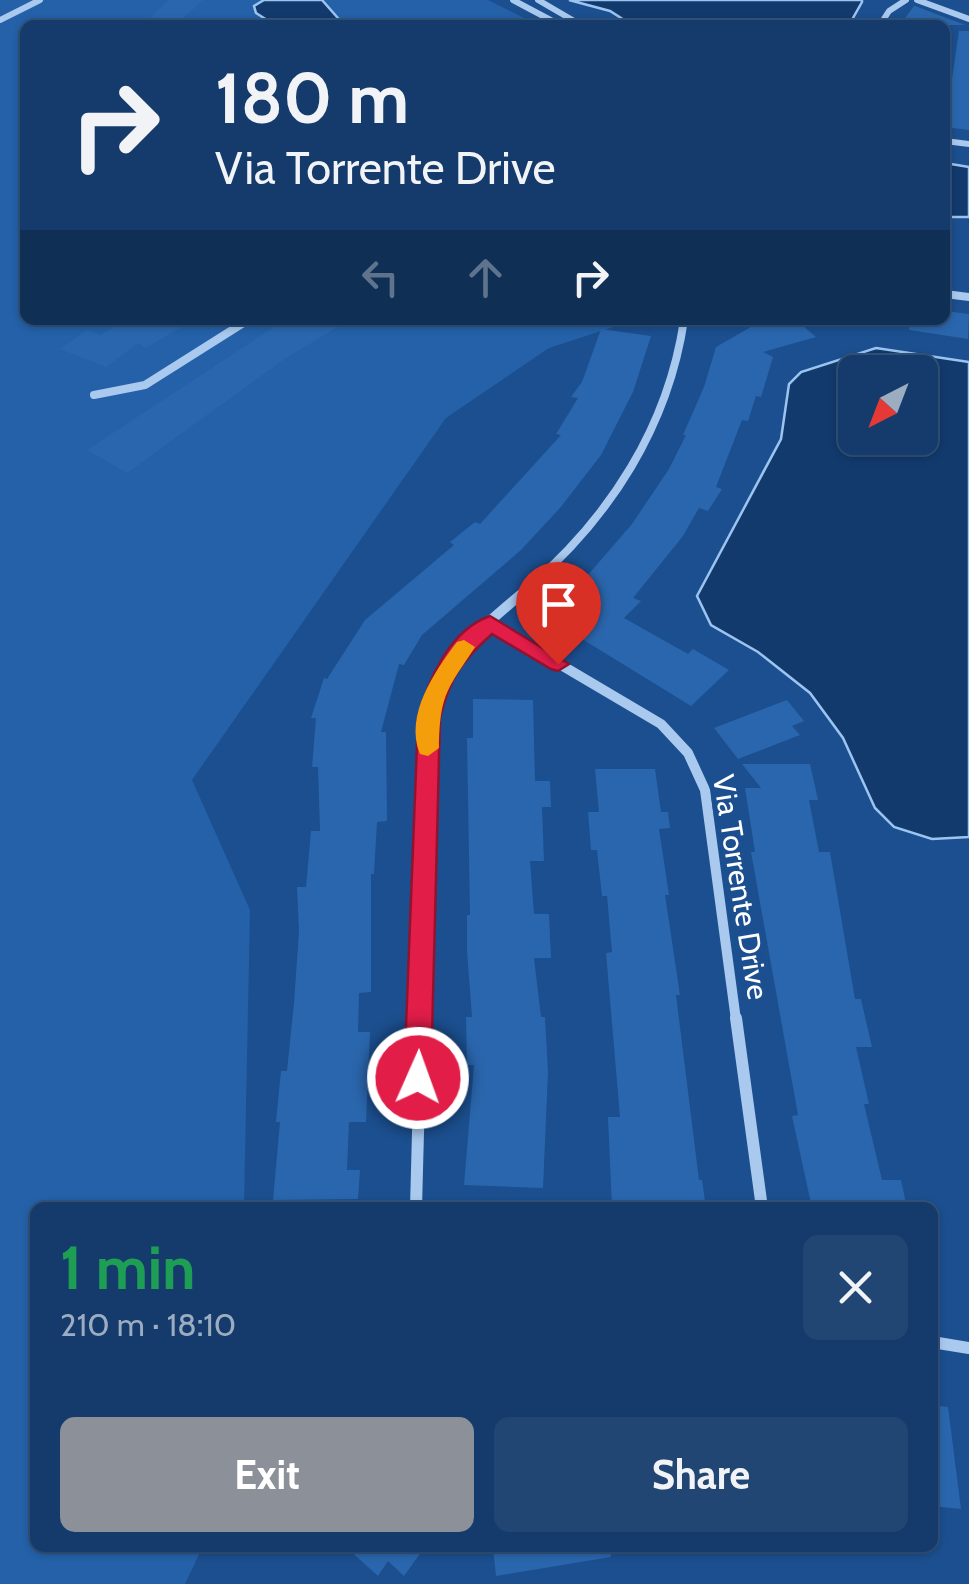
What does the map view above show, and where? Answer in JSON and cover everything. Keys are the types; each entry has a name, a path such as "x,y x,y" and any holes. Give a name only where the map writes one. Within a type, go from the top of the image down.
{"street":[{"path":"0,20 40,0"},
{"path":"513,0 551,20"},
{"path":"538,0 572,20"},
{"path":"883,20 906,0"},
{"path":"918,0 969,19"},
{"path":"94,396 146,385 240,325"},
{"path":"416,1202 429,718 438,682 460,651 554,564 605,506 639,457 662,411 684,325"},
{"name":"Via Torrente Drive","path":"490,624 661,724 684,744 697,765 704,790 761,1202"},
{"path":"938,1343 969,1348"}],"shaded area":[{"path":"0,0 488,0 528,20 20,20 20,325 620,325 549,348 446,418 192,780 250,910 244,1202 30,1202 30,1552 200,1552 185,1584 0,1584"},
{"path":"264,0 322,0 340,20 267,20 256,13 254,6"},
{"path":"569,0 862,0 852,20 624,20 610,11"},
{"path":"950,164 969,167 969,217 950,217"},
{"path":"876,348 922,355 854,355"},
{"path":"938,357 969,362 969,837 932,839 894,827 875,808 843,738 810,693 758,652 711,625 697,596 781,439 789,384 801,372 838,360 838,455 938,455"}],"building":[{"path":"169,0 203,0 181,20 150,17"},
{"path":"915,6 965,25 950,25 950,20 904,20"},
{"path":"959,31 969,31 969,130 950,128 950,93"},
{"path":"950,312 969,314 968,339 909,330 910,325 950,325"},
{"path":"118,325 185,325 146,348 138,343 106,367 60,349 87,330 100,335"},
{"path":"277,325 341,325 283,360 127,473 87,450"},
{"path":"754,325 802,325 816,337 763,352 773,357 761,397 756,396 748,421 742,420 716,487 722,489 708,511 699,508 683,536 633,598 641,601 624,618 688,654 693,649 729,670 691,706 582,639 573,646 534,624 587,576 632,524 669,469 686,435 716,347"},
{"path":"601,329 651,336 633,392 601,455 521,550 422,635 404,665 399,664 381,732 386,732 387,821 377,822 371,874 371,992 359,993 358,1032 370,1032 366,1122 349,1122 347,1170 360,1170 358,1199 273,1200 281,1071 287,1071 294,1003 299,931 297,887 306,887 311,831 320,831 318,767 312,767 316,718 311,718 324,678 327,679 365,620 454,545 450,542 475,522 480,524 561,435 556,434 578,398 571,397 582,382"},
{"path":"473,699 533,700 535,781 550,781 551,807 542,807 544,861 530,861 534,914 549,914 551,958 534,958 541,1017 545,1017 548,1072 543,1188 464,1185 474,1065 467,1065 466,1017 472,1017 467,951 467,738 473,738"},
{"path":"787,700 804,721 792,726 800,735 738,759 714,728"},
{"path":"742,764 810,764 818,800 809,800 819,852 830,852 855,999 861,999 872,1047 856,1047 869,1104 864,1104 882,1180 901,1180 906,1202 811,1202 792,1116 798,1115 751,852 755,852 745,788 761,788"},
{"path":"595,769 655,769 661,812 668,812 670,828 659,829 669,895 665,895 680,995 676,995 699,1180 705,1202 612,1202 608,1117 620,1117 606,953 612,952 607,896 602,896 597,850 591,850 588,812 599,812"},
{"path":"938,1406 948,1407 961,1509 938,1507"},
{"path":"351,1552 421,1552 404,1576 388,1561 378,1576"},
{"path":"493,1552 610,1552 611,1557 496,1576"}],"slow traffic":[{"path":"428,748 429,718 438,682 464,647"}],"route":[{"path":"418,1078 429,718 438,682 460,651 490,624 558,664"}]}
